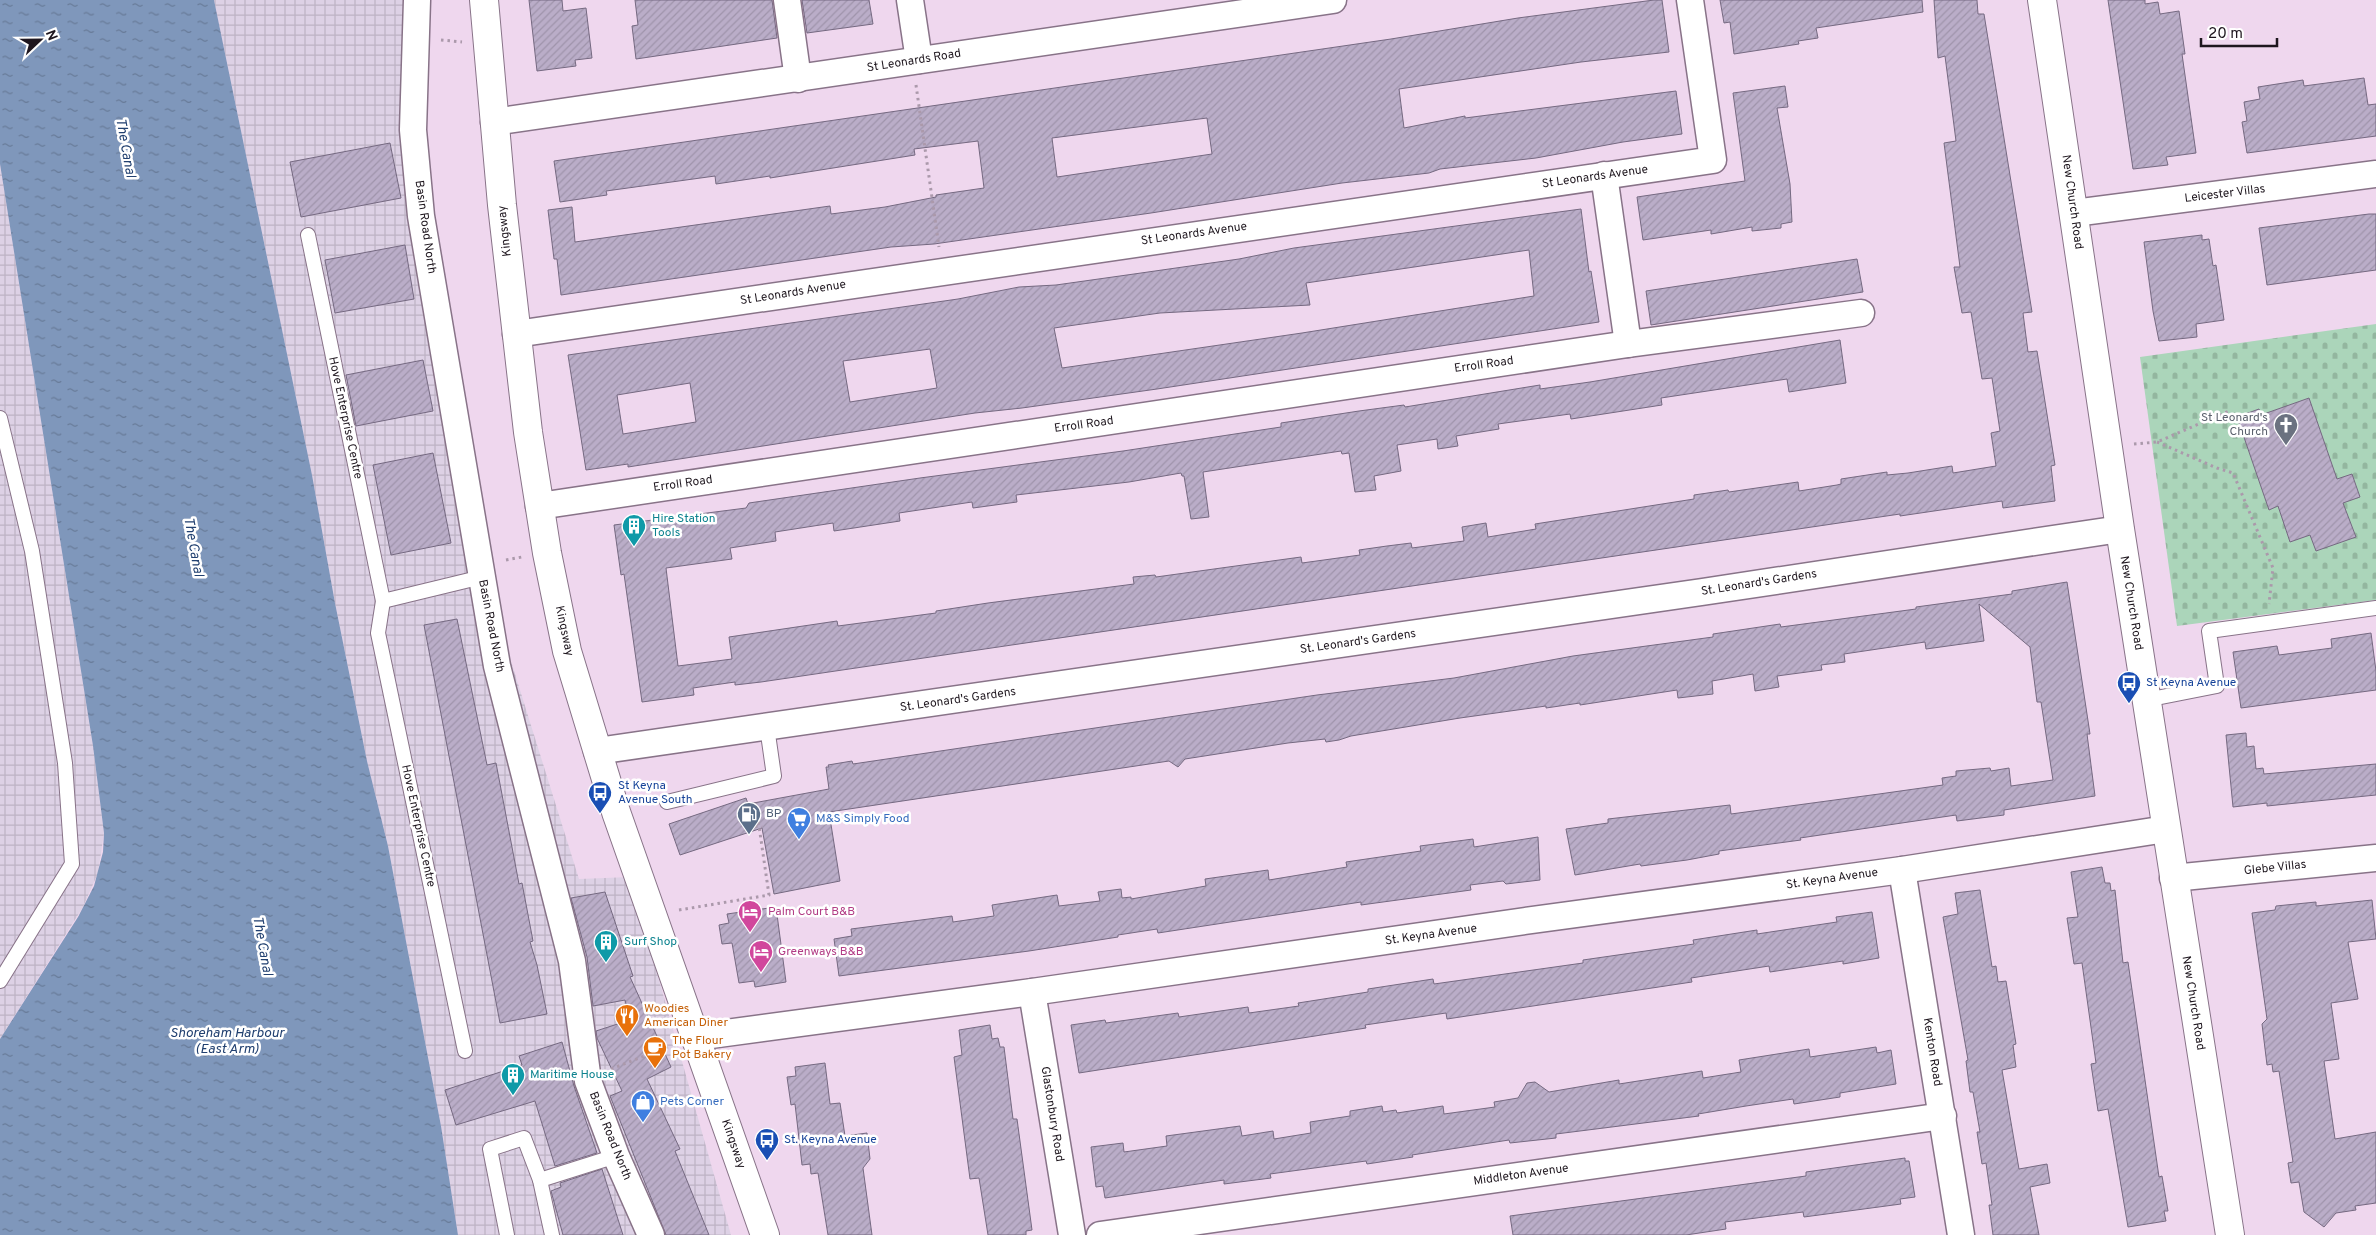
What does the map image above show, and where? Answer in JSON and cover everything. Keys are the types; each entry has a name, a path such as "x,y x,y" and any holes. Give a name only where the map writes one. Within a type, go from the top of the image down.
{"main road":[{"name":"Kingsway","path":"484,0 494,122 516,334 539,506 567,651 597,752 765,1235"},
{"name":"New Church Road","path":"2042,0 2146,700 2230,1235"}],"street":[{"name":"Basin Road North","path":"416,0 413,130 421,216 490,569 498,666 572,961 588,1081 616,1156 651,1235"},
{"path":"787,0 798,79"},
{"path":"910,0 916,60"},
{"name":"St Leonards Road","path":"494,122 1333,0"},
{"name":"St Leonards Avenue","path":"516,334 942,270 1713,160 1690,0"},
{"name":"Leicester Villas","path":"2074,213 2376,174"},
{"path":"1604,175 1628,344"},
{"name":"Erroll Road","path":"539,506 1628,344 1861,313"},
{"name":"St. Leonard's Gardens","path":"597,752 2120,529"},
{"name":"St. Keyna Avenue","path":"696,1037 1032,992 1525,921 1902,870 2166,829"},
{"name":"Glebe Villas","path":"2174,878 2376,858"},
{"name":"Kenton Road","path":"1902,870 1961,1235"},
{"name":"Glastonbury Road","path":"1032,992 1072,1235"},
{"name":"Middleton Avenue","path":"1100,1235 1943,1116"}],"lane":[{"name":"Hove Enterprise Centre","path":"308,235 383,601 378,633 465,1051"},
{"path":"0,418 32,551 65,763 72,864 0,981"},
{"path":"383,601 490,569"},
{"path":"2146,700 2216,686 2208,632 2376,608"},
{"path":"667,802 774,776 767,727"},
{"path":"507,1235 490,1149 524,1138 540,1180 552,1235"},
{"path":"540,1180 616,1156"}],"path":[{"path":"916,60 942,270"},
{"path":"2108,447 2157,442 2229,411"},
{"path":"2157,442 2233,473 2273,568 2269,599 2272,623"},
{"path":"490,569 547,553"},
{"path":"691,908 769,895 756,803"},
{"path":"752,827 760,827"},
{"path":"624,1063 696,1037"}],"shaded area":[{"path":"214,0 404,0 402,24 402,135 488,663 510,658 579,879 630,877 731,1235 458,1235 441,1126 388,846 367,761 335,603 312,475"},
{"path":"0,164 93,746 104,833 98,873 83,907 0,1039"}],"green space":[{"path":"2376,324 2376,600 2177,626 2140,357"}],"water":[{"name":"Shoreham Harbour (East Arm)","path":"0,0 214,0 312,475 335,603 367,761 388,846 441,1126 458,1235 0,1235 0,1039 78,917 94,886 103,852 104,833 93,746 0,164"}],"building":[{"path":"529,0 562,0 563,11 586,8 592,58 575,60 576,66 537,71"},
{"path":"635,0 772,0 777,38 636,59 632,26 638,25"},
{"path":"802,0 869,0 873,24 807,33"},
{"path":"1662,0 1669,52 1581,62 1399,89 1404,128 1465,116 1465,118 1676,91 1682,134 1623,142 1536,158 1440,169 1429,173 1342,183 1151,213 934,244 891,247 561,295 548,210 572,207 575,242 830,206 831,214 885,207 936,197 936,195 984,188 978,141 914,149 915,155 770,178 770,176 716,184 715,176 606,191 607,195 560,202 554,161 1391,39 1518,18","holes":["1207,118 1212,154 1057,177 1052,138"]},
{"path":"1720,0 1922,0 1923,12 1816,28 1818,38 1798,41 1799,44 1734,54 1730,22 1724,23"},
{"path":"1934,0 1977,0 1978,14 1984,14 2032,312 2023,313 2028,352 2037,351 2055,465 2051,466 2055,501 2003,508 2002,501 1900,516 1900,514 761,682 735,685 735,682 693,688 694,695 642,702 624,574 621,575 614,525 746,508 749,503 1281,427 1281,423 1359,411 1404,405 1405,407 1540,385 1540,389 1590,382 1840,340 1846,383 1789,392 1787,379 1661,398 1662,405 1571,419 1570,414 1498,424 1499,429 1456,436 1458,446 1438,449 1437,439 1397,445 1401,471 1374,476 1376,490 1355,492 1349,453 1342,454 1341,451 1203,472 1209,517 1191,519 1184,476 1181,473 1129,482 1016,495 1017,502 973,508 972,502 899,513 900,521 834,531 833,523 775,532 776,541 730,548 732,559 666,568 678,666 732,659 729,637 837,621 838,626 936,613 936,611 988,603 1134,584 1133,577 1155,575 1156,577 1301,557 1302,563 1360,555 1359,550 1387,546 1411,543 1412,548 1464,541 1462,527 1486,523 1488,537 1536,529 1535,524 1694,499 1694,495 1728,490 1729,492 1798,482 1799,491 1841,484 1841,479 1887,472 1887,475 1952,466 1953,473 1996,466 1991,433 2000,431 1992,378 1982,379 1971,312 1962,313 1954,267 1960,267 1944,143 1956,141 1945,56 1938,58"},
{"path":"2108,0 2145,0 2145,4 2158,2 2160,14 2179,11 2185,54 2182,54 2196,153 2166,157 2168,165 2133,169"},
{"path":"2364,78 2368,105 2376,104 2376,136 2247,153 2242,122 2247,121 2244,102 2260,99 2258,87 2303,80 2304,86"},
{"path":"1785,86 1788,107 1777,108 1790,184 1792,222 1781,224 1781,228 1752,231 1752,227 1711,234 1711,230 1643,240 1637,197 1745,181 1733,93"},
{"path":"390,143 401,198 301,217 290,162"},
{"path":"1581,209 1589,272 1591,271 1599,322 1157,389 975,413 628,467 628,464 586,470 568,355 958,299 1019,287 1056,285 1239,259 1294,248","holes":["1529,250 1534,296 1302,333 1062,368 1054,328 1160,313 1310,305 1306,283","930,349 937,388 850,402 843,361","690,383 696,422 623,434 617,395"]},
{"path":"2376,214 2376,270 2267,285 2259,228"},
{"path":"2202,235 2202,240 2209,239 2213,266 2216,265 2224,320 2196,324 2197,337 2159,341 2144,242"},
{"path":"405,245 414,299 335,313 325,260"},
{"path":"1857,259 1863,292 1651,325 1646,291"},
{"path":"423,360 433,411 356,426 346,375"},
{"name":"St Leonard's Church","path":"2309,398 2337,479 2352,474 2360,497 2343,503 2356,537 2316,551 2310,535 2290,542 2278,506 2269,510 2237,417 2259,409 2261,415"},
{"path":"433,453 451,543 391,555 373,465"},
{"path":"2067,582 2090,734 2087,734 2095,796 2004,810 2004,815 1957,821 1956,815 1719,851 1719,854 1687,860 1641,866 1640,864 1575,875 1566,829 1608,823 1608,819 1730,805 1731,814 1943,785 1942,778 1956,776 1956,771 1990,768 1991,771 2009,768 2011,786 2053,780 2041,702 2037,702 2030,647 1979,604 1984,641 1926,649 1925,642 1844,654 1845,662 1821,665 1822,670 1777,676 1779,687 1755,691 1753,674 1712,681 1713,694 1678,698 1677,690 1580,705 1580,703 1546,708 1546,706 1460,718 1326,742 1325,739 1288,743 1185,759 1178,767 1169,761 829,812 840,881 774,894 762,828 680,855 669,824 746,798 748,804 829,789 826,767 829,767 828,765 852,761 853,764 1317,695 1454,678 1573,656 1713,637 1713,634 1780,624 1781,627 1916,609 1916,607 2012,594 2012,591"},
{"path":"457,619 487,765 496,763 519,884 522,883 533,941 530,942 537,965 547,1014 500,1023 424,625"},
{"path":"2371,633 2376,671 2376,690 2241,708 2233,652 2277,646 2279,655 2332,648 2331,639"},
{"path":"2246,733 2247,747 2254,746 2256,769 2263,768 2264,774 2376,764 2376,795 2267,806 2267,803 2233,807 2226,735"},
{"path":"1538,837 1540,880 1506,884 1503,881 1470,885 1471,890 1361,905 1361,902 1158,933 1157,929 1029,951 839,976 834,939 852,936 851,929 952,916 953,922 994,916 992,905 1057,895 1059,906 1100,901 1098,892 1121,889 1122,898 1131,897 1131,899 1206,886 1205,879 1268,870 1269,880 1347,867 1346,862 1421,851 1420,846 1473,839 1474,847"},
{"path":"2102,867 2105,883 2110,883 2111,891 2115,890 2123,963 2128,962 2159,1177 2162,1176 2168,1211 2164,1211 2166,1221 2128,1227 2108,1109 2098,1111 2091,1064 2096,1063 2082,963 2074,964 2067,918 2078,917 2071,872"},
{"path":"1980,890 1992,967 1996,966 1998,982 2006,981 2016,1044 2013,1045 2016,1067 2002,1070 2019,1169 2047,1164 2050,1183 2030,1187 2039,1235 1993,1235 1989,1205 1992,1205 1986,1163 1982,1164 1977,1132 1980,1132 1973,1092 1970,1092 1966,1061 1968,1060 1943,917 1958,914 1955,893"},
{"path":"605,892 633,976 630,977 671,1067 647,1079 680,1149 675,1151 709,1235 666,1235 610,1096 622,1091 597,1038 596,1031 630,1020 625,1000 593,1006 587,957 571,898"},
{"path":"2372,900 2376,939 2348,942 2358,999 2331,1003 2339,1059 2324,1061 2335,1139 2376,1132 2376,1203 2355,1206 2356,1210 2336,1213 2324,1227 2304,1212 2299,1182 2291,1183 2288,1163 2293,1162 2279,1071 2273,1072 2272,1064 2267,1065 2262,1024 2267,1019 2252,913 2275,910 2276,906 2316,902 2316,906"},
{"path":"776,907 786,982 755,987 754,981 739,983 732,943 722,944 719,925 729,923 727,914"},
{"path":"1872,912 1879,958 1843,964 1843,961 1770,972 1769,966 1691,978 1692,982 1447,1019 1446,1013 1365,1025 1366,1028 1079,1073 1071,1025 1105,1020 1106,1023 1178,1013 1179,1017 1248,1007 1249,1013 1299,1006 1298,1003 1368,992 1368,989 1433,979 1434,984 1583,963 1583,960 1694,944 1693,940 1757,930 1757,934 1837,922 1836,917"},
{"path":"990,1025 992,1039 998,1038 1000,1047 1004,1047 1013,1119 1017,1119 1032,1230 1026,1231 1026,1235 988,1235 979,1178 970,1179 954,1057 962,1055 959,1030"},
{"name":"Maritime House","path":"562,1042 574,1086 597,1153 555,1166 535,1101 456,1125 445,1090 522,1065 519,1056"},
{"path":"1876,1047 1877,1053 1891,1050 1896,1084 1840,1093 1840,1097 1794,1104 1793,1099 1698,1114 1699,1116 1556,1134 1556,1138 1510,1143 1509,1140 1367,1164 1366,1161 1270,1174 1271,1178 1224,1184 1224,1180 1105,1198 1103,1186 1096,1187 1091,1147 1123,1143 1124,1152 1167,1146 1166,1136 1240,1126 1242,1136 1273,1131 1274,1139 1311,1133 1310,1122 1350,1116 1350,1111 1382,1106 1383,1112 1396,1110 1397,1113 1443,1106 1444,1114 1495,1107 1494,1102 1518,1098 1527,1083 1535,1082 1549,1092 1619,1080 1619,1084 1702,1071 1703,1078 1741,1072 1739,1060 1809,1049 1810,1057"},
{"path":"825,1063 830,1104 840,1103 845,1136 867,1133 870,1159 863,1168 872,1235 828,1235 818,1173 811,1174 810,1164 802,1165 795,1104 791,1105 787,1077 796,1076 795,1067"},
{"path":"1905,1158 1905,1161 1909,1161 1915,1197 1900,1199 1901,1204 1804,1217 1803,1212 1725,1222 1726,1229 1686,1235 1513,1235 1510,1216 1806,1176 1806,1172"},
{"path":"602,1169 623,1235 563,1235 551,1191 561,1187 560,1183"}],"place":[{"name":"St Leonard's Church","path":"2286,446"},
{"name":"Hire Station Tools","path":"634,547"},
{"name":"St Keyna Avenue","path":"2129,704"},
{"name":"St Keyna Avenue South","path":"600,814"},
{"name":"BP","path":"749,835"},
{"name":"M&S Simply Food","path":"799,840"},
{"name":"Palm Court B&B","path":"750,933"},
{"name":"Surf Shop","path":"606,963"},
{"name":"Greenways B&B","path":"761,973"},
{"name":"Woodies American Diner","path":"627,1037"},
{"name":"The Flour Pot Bakery","path":"655,1069"},
{"name":"Maritime House","path":"513,1096"},
{"name":"Pets Corner","path":"643,1123"},
{"name":"St. Keyna Avenue","path":"767,1161"}],"water label":[{"name":"The Canal","path":"125,148"},
{"name":"The Canal","path":"193,547"},
{"name":"The Canal","path":"262,946"}]}
